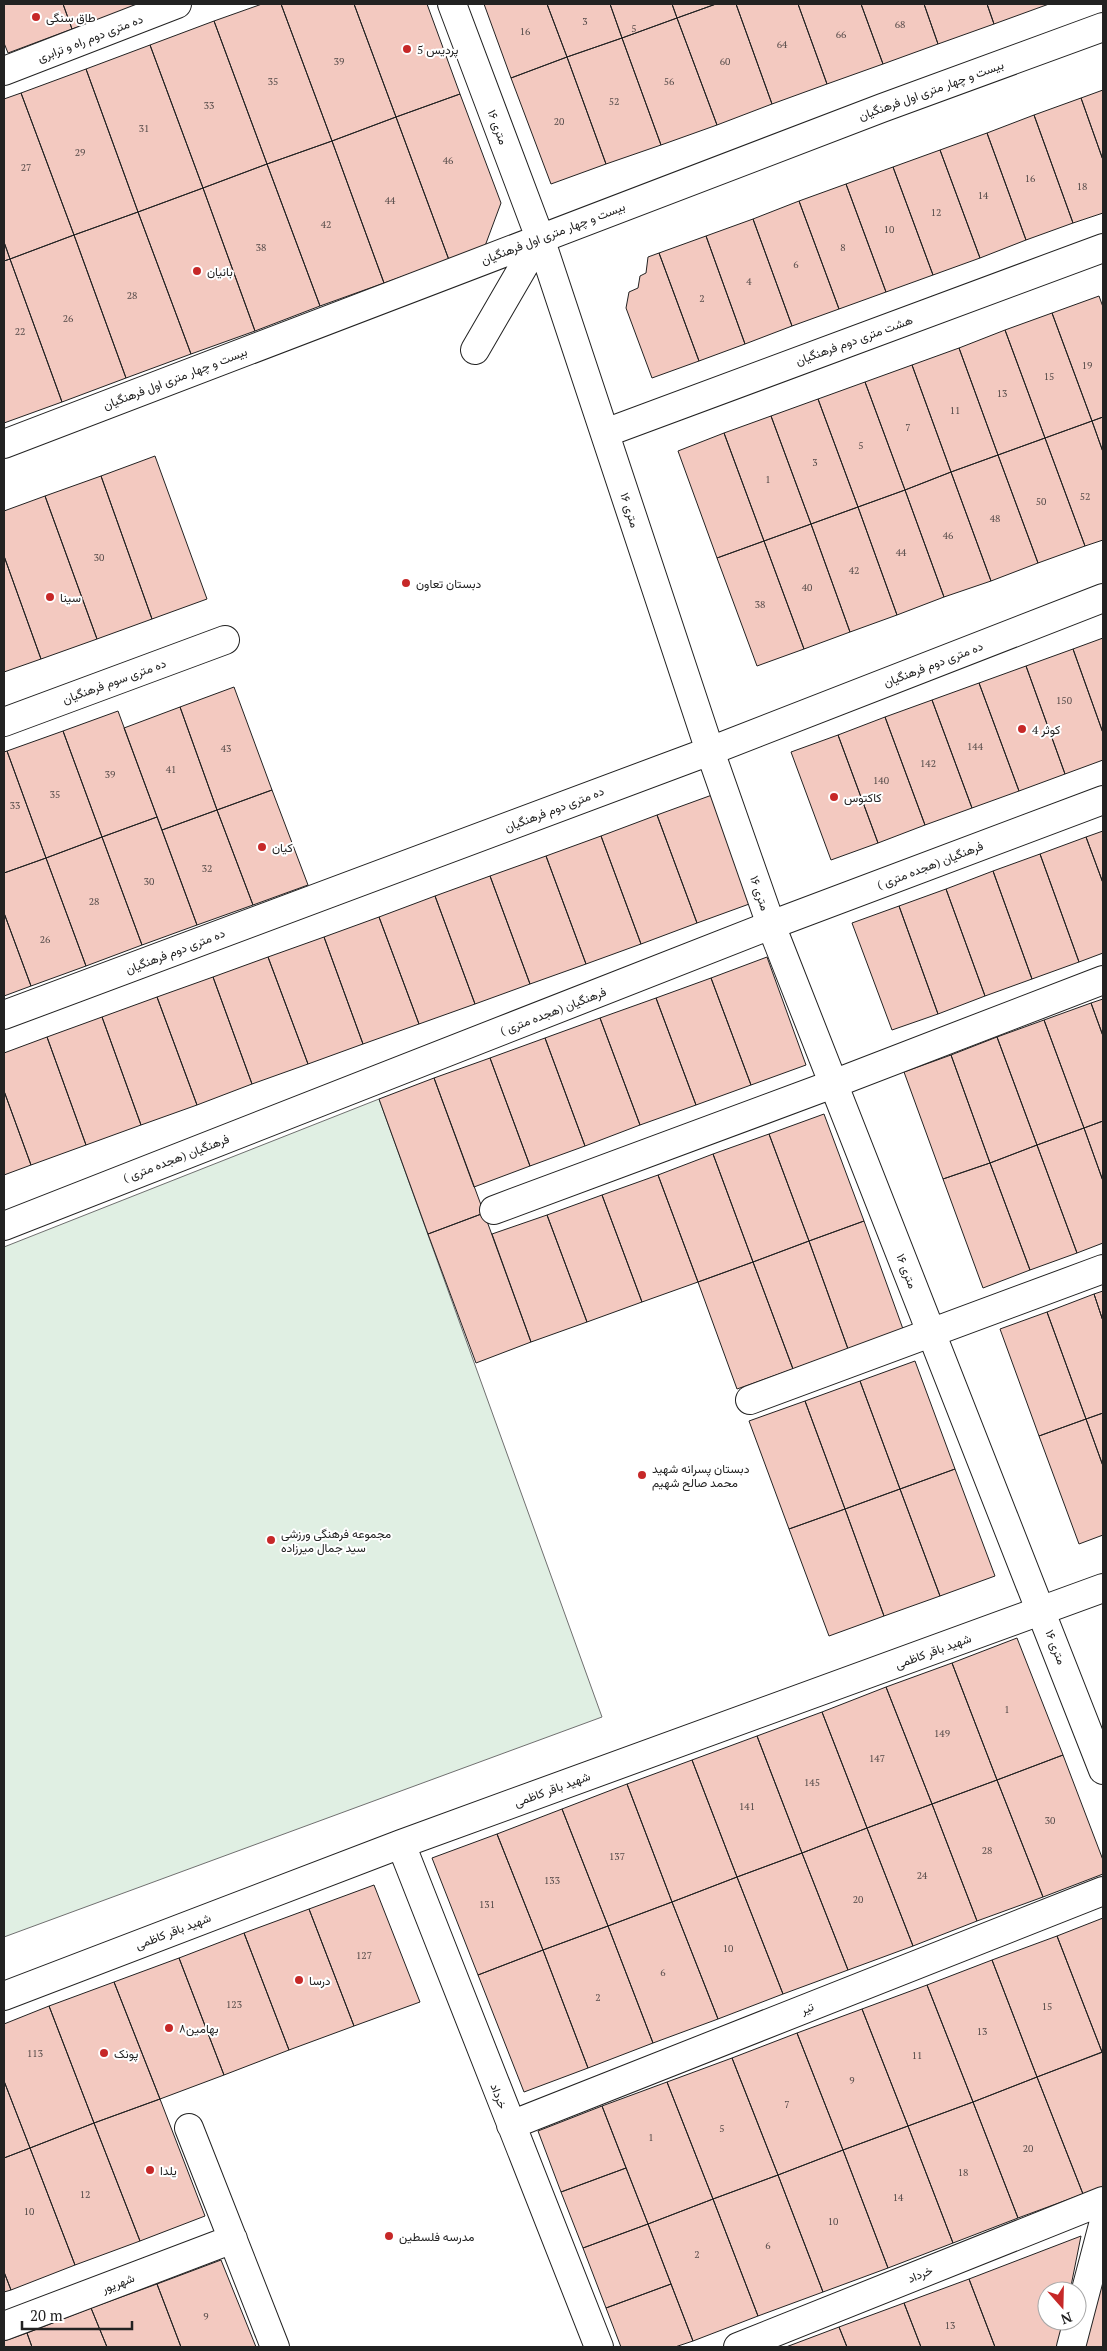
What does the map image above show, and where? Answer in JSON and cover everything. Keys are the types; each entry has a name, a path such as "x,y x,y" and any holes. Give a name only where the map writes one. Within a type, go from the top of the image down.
{"street":[{"name":"ده متری دوم راه و ترابری","path":"4,72 177,4"},
{"name":"۱۶ متری","path":"452,4 540,238 710,751 771,925 1103,1770"},
{"name":"بیست و چهار متری اول فرهنگیان","path":"4,444 882,108 1103,27"},
{"path":"475,350 540,238"},
{"name":"هشت متری دوم فرهنگیان","path":"605,433 1103,248"},
{"name":"ده متری دوم فرهنگیان","path":"4,1015 710,751 1103,598"},
{"name":"ده متری سوم فرهنگیان","path":"4,722 225,640"},
{"name":"فرهنگیان (هجده متری )","path":"4,1226 771,925 1103,800"},
{"path":"494,1210 833,1084 1103,980"},
{"path":"750,1400 1103,1270"},
{"name":"شهید باقر کاظمی","path":"4,1996 401,1844 1103,1588"},
{"name":"خرداد","path":"401,1844 599,2347"},
{"name":"تیر","path":"511,2125 1103,1891"},
{"path":"190,2128 274,2347"},
{"name":"خرداد","path":"738,2347 1103,2201"},
{"path":"1072,2347 1103,2225"},
{"name":"شهریور","path":"4,2326 233,2239"}],"green space":[{"name":"مجموعه فرهنگی ورزشی سید جمال میرزاده","path":"379,1099 602,1717 4,1937 4,1247"}],"building":[{"name":"طاق سنگی","path":"4,4 63,4 72,29 8,53 4,43"},
{"path":"63,4 135,4 136,6 72,29"},
{"path":"262,4 281,4 332,141 267,164 214,21"},
{"path":"281,4 354,4 396,117 332,141"},
{"name":"پردیس 5","path":"354,4 427,4 460,94 396,117"},
{"path":"484,4 547,4 567,57 511,78"},
{"path":"547,4 610,4 622,38 567,57"},
{"path":"610,4 672,4 677,18 622,38"},
{"path":"672,4 716,4 677,18"},
{"path":"716,4 736,4 772,104 717,125 677,18"},
{"path":"736,4 798,4 827,84 772,104"},
{"path":"798,4 861,4 883,64 827,84"},
{"path":"861,4 924,4 938,44 883,64"},
{"path":"924,4 987,4 994,24 938,44"},
{"path":"987,4 1049,4 994,24"},
{"path":"677,18 717,125 661,145 622,38"},
{"path":"214,21 267,164 203,188 150,45"},
{"path":"622,38 661,145 606,164 567,57"},
{"path":"150,45 203,188 138,212 86,69"},
{"path":"567,57 606,164 551,184 511,78"},
{"path":"86,69 138,212 74,235 21,93"},
{"path":"1103,90 1103,160 1081,98"},
{"path":"21,93 74,235 10,259 4,242 4,99"},
{"path":"460,94 501,203 485,246 449,260 396,117"},
{"path":"1081,98 1103,160 1103,213 1073,223 1034,115"},
{"path":"1034,115 1073,223 1026,240 987,133"},
{"path":"396,117 449,260 384,283 332,141"},
{"path":"987,133 1026,240 980,258 940,150"},
{"path":"332,141 384,283 320,306 267,164"},
{"path":"940,150 980,258 933,275 893,167"},
{"path":"267,164 320,306 255,331 203,188"},
{"path":"893,167 933,275 886,292 846,184"},
{"path":"846,184 886,292 839,309 799,201"},
{"name":"بانیان","path":"203,188 255,331 191,354 138,212"},
{"path":"799,201 839,309 792,326 753,219"},
{"path":"138,212 191,354 126,378 74,235"},
{"path":"753,219 792,326 745,344 706,236"},
{"path":"74,235 126,378 62,402 10,259"},
{"path":"706,236 745,344 699,361 659,253"},
{"path":"4,242 10,259 4,261"},
{"path":"659,253 699,361 652,378 626,308 629,292 638,288 640,276 646,273 648,257"},
{"path":"10,259 62,402 4,423 4,261"},
{"path":"1099,296 1103,307 1103,417 1092,421 1052,313"},
{"path":"1052,313 1092,421 1045,438 1005,330"},
{"path":"1005,330 1045,438 998,455 959,348"},
{"path":"959,348 998,455 951,472 912,365"},
{"path":"912,365 951,472 905,490 865,382"},
{"path":"865,382 905,490 858,507 818,399"},
{"path":"818,399 858,507 811,524 771,416"},
{"path":"771,416 811,524 764,541 724,433"},
{"path":"1103,417 1103,452 1092,421"},
{"path":"1092,421 1103,452 1103,540 1085,546 1045,438"},
{"path":"724,433 764,541 717,558 678,451"},
{"path":"1045,438 1085,546 1038,563 998,455"},
{"path":"998,455 1038,563 991,581 951,472"},
{"path":"155,456 207,599 152,619 101,476"},
{"path":"951,472 991,581 944,597 905,490"},
{"path":"101,476 152,619 97,639 45,496"},
{"path":"905,490 944,597 897,615 858,507"},
{"name":"سینا","path":"45,496 97,639 41,659 4,556 4,511"},
{"path":"858,507 897,615 850,632 811,524"},
{"path":"811,524 850,632 804,649 764,541"},
{"path":"764,541 804,649 757,666 717,558"},
{"path":"4,556 41,659 4,672"},
{"path":"1103,638 1103,733 1073,649"},
{"path":"1073,649 1103,733 1103,760 1065,774 1026,666"},
{"name":"کوثر 4","path":"1026,666 1065,774 1019,791 979,683"},
{"path":"979,683 1019,791 972,808 932,700"},
{"path":"234,687 272,790 217,810 180,707"},
{"path":"932,700 972,808 925,825 885,717"},
{"path":"180,707 217,810 162,830 124,728"},
{"path":"118,711 157,817 102,837 63,731"},
{"path":"885,717 925,825 878,843 838,735"},
{"path":"63,731 102,837 46,858 7,751"},
{"name":"کاکتوس","path":"838,735 878,843 831,860 791,752"},
{"path":"7,751 46,858 4,873 4,752"},
{"name":"کیان","path":"272,790 308,885 253,905 217,810"},
{"path":"712,795 752,903 697,923 657,815"},
{"path":"217,810 253,905 197,925 162,830"},
{"path":"657,815 697,923 641,944 601,836"},
{"path":"157,817 197,925 142,945 102,837"},
{"path":"1103,831 1103,883 1086,837"},
{"path":"601,836 641,944 586,964 546,856"},
{"path":"102,837 142,945 86,966 46,858"},
{"path":"1086,837 1103,883 1103,953 1079,962 1040,854"},
{"path":"1040,854 1079,962 1032,979 993,871"},
{"path":"546,856 586,964 530,984 490,876"},
{"path":"46,858 86,966 31,986 4,913 4,873"},
{"path":"993,871 1032,979 985,996 946,889"},
{"path":"490,876 530,984 475,1004 435,896"},
{"path":"946,889 985,996 938,1014 899,906"},
{"path":"435,896 475,1004 419,1024 379,917"},
{"path":"899,906 938,1014 892,1030 852,923"},
{"path":"4,913 31,986 4,996"},
{"path":"379,917 419,1024 363,1044 324,937"},
{"path":"324,937 363,1044 308,1064 268,957"},
{"path":"268,957 308,1064 252,1084 213,977"},
{"path":"767,957 806,1065 751,1085 711,978"},
{"path":"213,977 252,1084 197,1105 157,997"},
{"path":"711,978 751,1085 696,1105 656,998"},
{"path":"157,997 197,1105 141,1125 102,1017"},
{"path":"656,998 696,1105 640,1125 600,1018"},
{"path":"1103,999 1103,1036 1091,1003"},
{"path":"1091,1003 1103,1036 1103,1121 1084,1128 1044,1020"},
{"path":"102,1017 141,1125 86,1145 47,1037"},
{"path":"600,1018 640,1125 585,1146 545,1038"},
{"path":"1044,1020 1084,1128 1037,1145 997,1037"},
{"path":"47,1037 86,1145 31,1165 4,1091 4,1053"},
{"path":"997,1037 1037,1145 990,1163 951,1055"},
{"path":"545,1038 585,1146 530,1166 490,1058"},
{"path":"951,1055 990,1163 943,1179 904,1072"},
{"path":"490,1058 530,1166 474,1187 434,1078"},
{"path":"434,1078 484,1213 428,1234 379,1099"},
{"path":"4,1091 31,1165 4,1175"},
{"path":"824,1114 864,1221 809,1241 769,1134"},
{"path":"1103,1121 1103,1181 1084,1128"},
{"path":"1084,1128 1103,1181 1103,1243 1077,1253 1037,1145"},
{"path":"769,1134 809,1241 753,1262 713,1154"},
{"path":"1037,1145 1077,1253 1030,1270 990,1163"},
{"path":"713,1154 753,1262 698,1282 658,1175"},
{"path":"990,1163 1030,1270 983,1288 943,1179"},
{"path":"658,1175 698,1282 642,1302 602,1195"},
{"path":"602,1195 642,1302 587,1322 547,1215"},
{"path":"484,1213 531,1342 476,1363 428,1234"},
{"path":"547,1215 587,1322 531,1342 492,1234"},
{"path":"864,1221 903,1329 848,1349 809,1241"},
{"path":"809,1241 848,1349 793,1369 753,1262"},
{"path":"753,1262 793,1369 737,1389 698,1282"},
{"path":"1103,1291 1103,1321 1094,1294"},
{"path":"1094,1294 1103,1321 1103,1413 1086,1419 1047,1312"},
{"path":"1047,1312 1086,1419 1039,1436 1000,1329"},
{"path":"915,1361 955,1469 900,1489 860,1381"},
{"path":"860,1381 900,1489 845,1509 805,1401"},
{"path":"805,1401 845,1509 789,1529 749,1421"},
{"path":"1103,1413 1103,1466 1086,1419"},
{"path":"1086,1419 1103,1466 1103,1535 1079,1544 1039,1436"},
{"path":"955,1469 995,1576 940,1596 900,1489"},
{"path":"900,1489 940,1596 884,1616 845,1509"},
{"path":"845,1509 884,1616 829,1636 789,1529"},
{"path":"1017,1638 1063,1755 997,1780 952,1663"},
{"path":"952,1663 997,1780 932,1804 886,1687"},
{"path":"886,1687 932,1804 867,1828 822,1712"},
{"path":"822,1712 867,1828 802,1853 757,1736"},
{"path":"757,1736 802,1853 737,1877 692,1760"},
{"path":"1063,1755 1103,1860 1103,1874 1043,1897 997,1780"},
{"path":"692,1760 737,1877 672,1902 627,1784"},
{"path":"997,1780 1043,1897 977,1921 932,1804"},
{"path":"627,1784 672,1902 608,1926 562,1809"},
{"path":"932,1804 977,1921 913,1946 867,1828"},
{"path":"562,1809 608,1926 543,1950 497,1834"},
{"path":"867,1828 913,1946 848,1970 802,1853"},
{"path":"497,1834 543,1950 478,1975 432,1858"},
{"path":"802,1853 848,1970 783,1994 737,1877"},
{"path":"737,1877 783,1994 718,2019 672,1902"},
{"path":"374,1885 420,2002 354,2026 309,1909"},
{"path":"672,1902 718,2019 653,2043 608,1926"},
{"name":"درسا","path":"309,1909 354,2026 289,2050 244,1933"},
{"path":"1103,1918 1103,2052 1102,2052 1057,1936"},
{"path":"608,1926 653,2043 588,2068 543,1950"},
{"path":"244,1933 289,2050 224,2075 179,1958"},
{"path":"1057,1936 1102,2052 1037,2077 992,1960"},
{"path":"543,1950 588,2068 524,2092 478,1975"},
{"name":"بهامین۸","path":"179,1958 224,2075 160,2099 114,1982"},
{"path":"992,1960 1037,2077 973,2102 927,1985"},
{"name":"پونک","path":"114,1982 160,2099 94,2123 49,2006"},
{"path":"927,1985 973,2102 908,2126 862,2009"},
{"path":"49,2006 94,2123 30,2148 4,2081 4,2024"},
{"path":"862,2009 908,2126 843,2150 797,2033"},
{"path":"797,2033 843,2150 778,2175 732,2058"},
{"path":"1103,2052 1103,2187 1083,2194 1037,2077"},
{"path":"732,2058 778,2175 713,2199 667,2082"},
{"path":"1037,2077 1083,2194 1018,2218 973,2102"},
{"path":"4,2081 30,2148 4,2158"},
{"path":"667,2082 713,2199 648,2224 602,2106"},
{"name":"یلدا","path":"160,2099 205,2216 140,2241 94,2123"},
{"path":"973,2102 1018,2218 953,2243 908,2126"},
{"path":"602,2106 626,2168 561,2192 538,2131"},
{"path":"94,2123 140,2241 75,2265 30,2148"},
{"path":"908,2126 953,2243 888,2268 843,2150"},
{"path":"30,2148 75,2265 11,2290 4,2272 4,2158"},
{"path":"843,2150 888,2268 823,2292 778,2175"},
{"path":"626,2168 648,2224 583,2248 561,2192"},
{"path":"778,2175 823,2292 758,2316 713,2199"},
{"path":"713,2199 758,2316 693,2341 648,2224"},
{"path":"648,2224 671,2284 606,2308 583,2248"},
{"path":"1081,2236 1072,2281 1037,2281 1037,2331 1061,2331 1058,2347 995,2347 969,2279"},
{"path":"1103,2258 1103,2347 1079,2347 1083,2331 1087,2331 1087,2317"},
{"path":"221,2260 256,2347 181,2347 157,2284"},
{"path":"4,2272 11,2290 4,2292"},
{"path":"969,2279 995,2347 921,2347 904,2303"},
{"path":"157,2284 181,2347 107,2347 91,2308"},
{"path":"671,2284 693,2341 675,2347 621,2347 606,2308"},
{"path":"904,2303 921,2347 847,2347 839,2327"},
{"path":"91,2308 107,2347 32,2347 27,2333"},
{"path":"839,2327 847,2347 786,2347"},
{"path":"27,2333 32,2347 4,2347 4,2341"}],"place":[{"name":"طاق سنگی","path":"36,17"},
{"name":"پردیس 5","path":"407,49"},
{"name":"بانیان","path":"197,271"},
{"name":"دبستان تعاون","path":"406,583"},
{"name":"سینا","path":"50,597"},
{"name":"کوثر 4","path":"1022,729"},
{"name":"کاکتوس","path":"834,797"},
{"name":"کیان","path":"262,847"},
{"name":"دبستان پسرانه شهید محمد صالح شهیم","path":"642,1475"},
{"name":"مجموعه فرهنگی ورزشی سید جمال میرزاده","path":"271,1540"},
{"name":"درسا","path":"299,1980"},
{"name":"بهامین۸","path":"169,2028"},
{"name":"پونک","path":"104,2053"},
{"name":"یلدا","path":"150,2170"},
{"name":"مدرسه فلسطین","path":"389,2236"}]}
